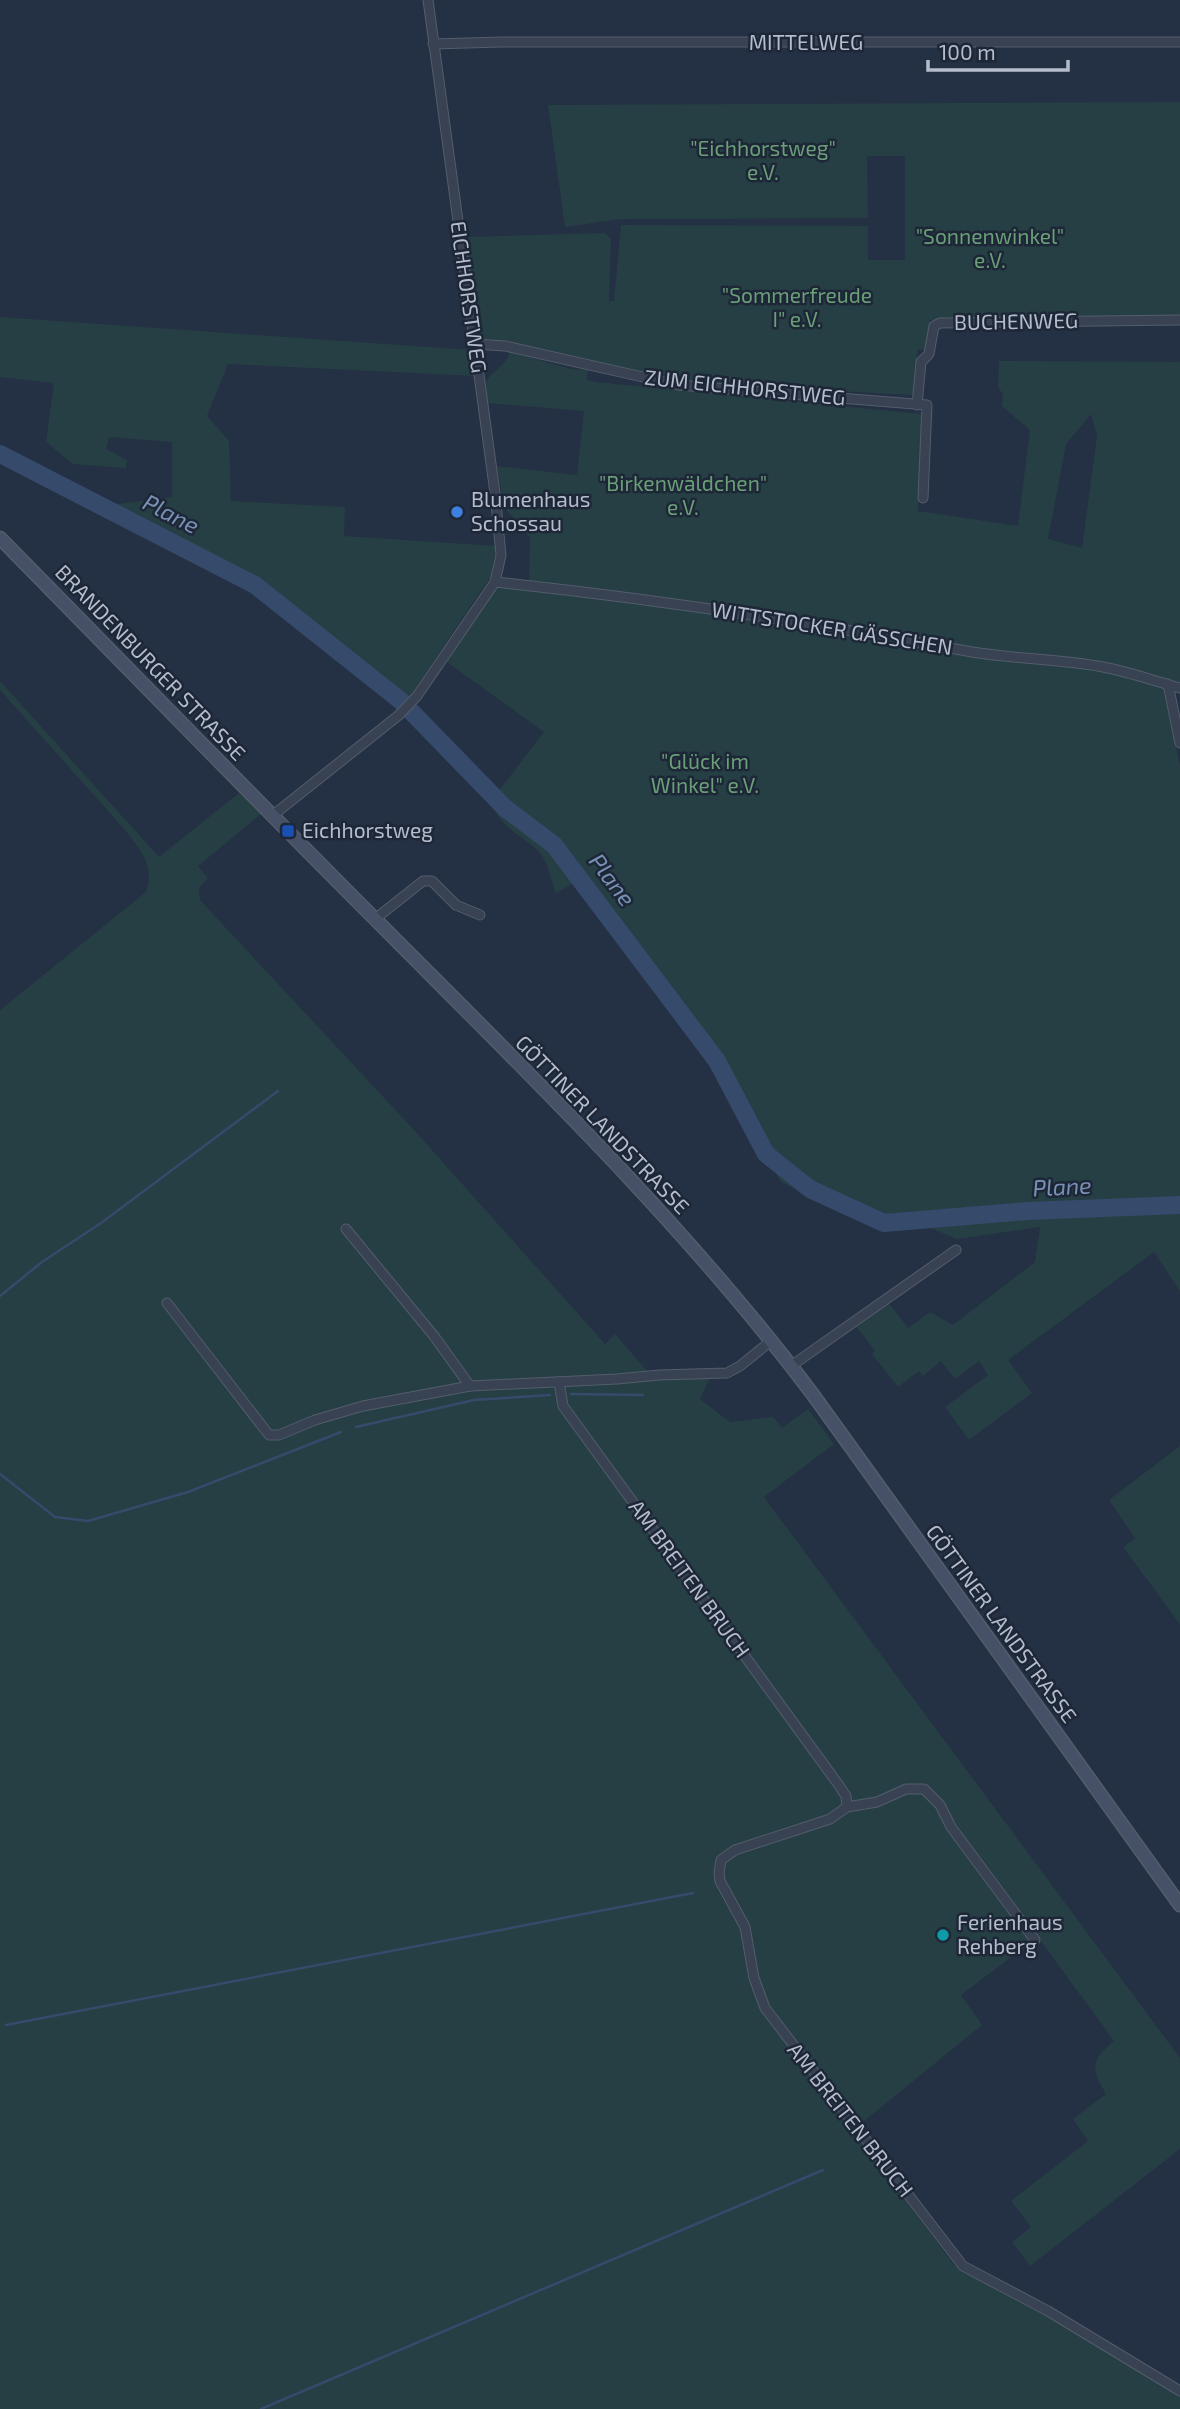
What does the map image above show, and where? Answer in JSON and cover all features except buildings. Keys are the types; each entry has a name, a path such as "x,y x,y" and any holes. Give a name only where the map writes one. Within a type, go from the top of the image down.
{"street":[{"name":"EICHHORSTWEG","path":"272,816 399,715 417,696 495,582 501,555 501,536 428,0"},
{"name":"MITTELWEG","path":"433,44 1180,42"},
{"name":"BUCHENWEG","path":"917,405 921,362 929,354 934,326 940,323 1180,320"},
{"name":"ZUM EICHHORSTWEG","path":"474,344 505,346 678,385 917,405"},
{"path":"917,405 927,405 923,498"},
{"name":"BRANDENBURGER STRASSE","path":"0,538 272,816"},
{"name":"WITTSTOCKER GÄSSCHEN","path":"495,582 576,590 913,640 976,652 1103,667 1180,688"},
{"path":"1168,684 1180,743"},
{"name":"GÖTTINER LANDSTRASSE","path":"272,816 645,1194 771,1341 1180,1905"},
{"path":"375,919 422,881 432,881 456,905 480,915"},
{"path":"346,1229 434,1336 470,1386"},
{"path":"791,1366 956,1250"},
{"path":"167,1303 269,1435 279,1436 315,1420 363,1406 470,1386 727,1373 771,1341"},
{"name":"AM BREITEN BRUCH","path":"559,1382 563,1406 838,1784 846,1797 847,1807"},
{"name":"AM BREITEN BRUCH","path":"1035,1940 951,1827 940,1805 929,1792 916,1788 906,1789 877,1802 847,1807 830,1819 735,1850 721,1860 720,1881 746,1927 754,1978 765,2008 963,2266 1048,2311 1180,2390"}],"green space":[{"path":"1180,102 1180,318 930,320 926,350 918,349 913,395 688,383 562,353 486,340 480,338 477,332 463,243 468,237 605,233 611,239 609,301 614,301 621,225 868,226 868,260 905,260 905,156 867,156 868,218 621,219 565,227 548,105"},
{"path":"0,317 471,350 475,376 228,364 207,416 229,441 231,501 345,507 344,536 496,546 491,576 406,702 402,706 254,586 95,507 172,497 172,442 109,437 106,449 127,460 126,468 73,464 46,442 54,383 0,377"},
{"name":"\"Birkenwäldchen\" e.V.","path":"510,352 571,369 588,370 587,380 595,382 922,414 918,511 1018,526 1030,430 1002,406 1003,395 998,387 999,361 1180,362 1180,682 1055,657 977,648 572,585 529,581 530,538 504,507 497,466 577,475 584,411 486,403 488,378 506,360","holes":["1091,414 1097,436 1082,548 1048,539 1066,444"]},
{"name":"\"Glück im Winkel\" e.V.","path":"497,586 578,594 1102,671 1137,677 1161,685 1180,765 1180,1291 1154,1252 1008,1360 1032,1393 969,1440 945,1407 988,1375 979,1361 955,1379 941,1361 923,1376 919,1371 898,1387 872,1354 875,1351 856,1326 889,1303 908,1328 930,1312 953,1325 1035,1262 1040,1227 957,1239 921,1224 887,1224 883,1232 781,1182 707,1058 649,974 576,882 556,893 542,856 505,825 495,810 491,801 544,732 447,662"},
{"path":"0,681 159,857 239,793 261,814 198,866 208,878 199,888 200,900 415,1131 605,1344 615,1334 655,1380 710,1378 700,1399 730,1422 773,1417 782,1428 808,1409 834,1444 764,1497 1180,2058 1180,2149 1030,2266 1012,2242 1031,2227 1011,2201 1088,2141 1073,2119 1106,2094 1097,2077 1095,2065 1097,2059 1114,2041 1038,1937 961,1995 982,2025 858,2126 822,2090 955,2266 1040,2312 1180,2395 1180,2409 0,2409 0,1010 146,892 149,874 145,859 126,831 0,690"},
{"path":"1180,1446 1180,1624 1123,1547 1135,1538 1109,1500"}],"waterway":[{"name":"Plane","path":"0,454 255,585 401,701 505,808 554,845 717,1061 766,1154 810,1189 884,1223 1028,1211 1180,1205"},
{"path":"0,1296 42,1262 101,1223 278,1091"},
{"path":"571,1394 643,1395"},
{"path":"356,1427 474,1400 550,1395"},
{"path":"0,1474 55,1517 88,1521 188,1492 341,1432"},
{"path":"6,2025 693,1893"},
{"path":"261,2409 823,2170"}],"place":[{"name":"Blumenhaus Schossau","path":"457,512"},
{"name":"Eichhorstweg","path":"288,831"},
{"name":"Ferienhaus Rehberg","path":"943,1935"}],"park label":[{"name":"\"Eichhorstweg\" e.V.","path":"763,161"},
{"name":"\"Sonnenwinkel\" e.V.","path":"990,249"},
{"name":"\"Sommerfreude I\" e.V.","path":"797,308"}]}
